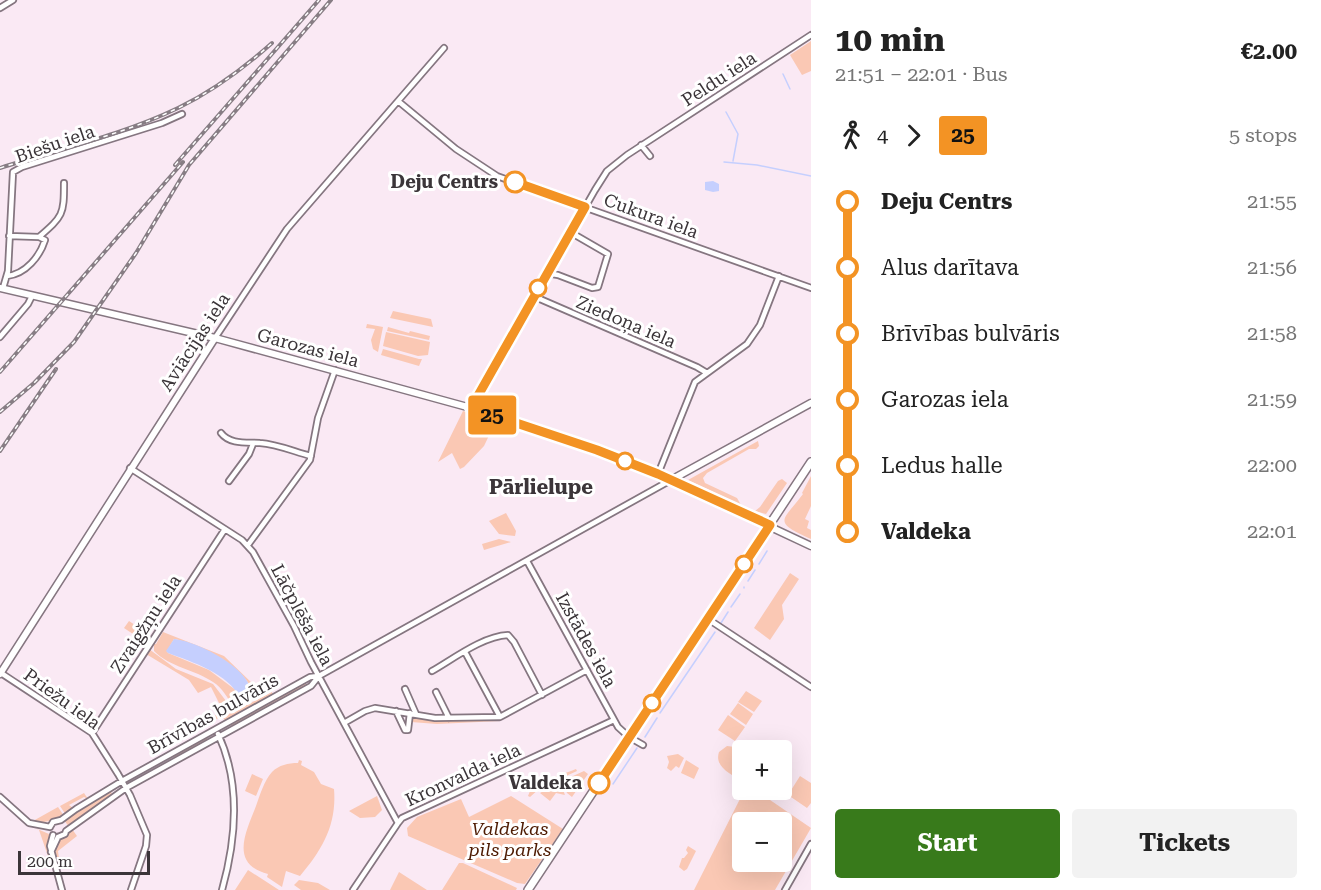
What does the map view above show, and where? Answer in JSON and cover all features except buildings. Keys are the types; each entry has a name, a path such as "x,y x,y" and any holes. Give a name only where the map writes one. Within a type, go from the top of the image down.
{"main road":[{"name":"Garozas iela","path":"2,288 215,338 471,408 572,440 658,474 811,546"},
{"name":"Aviācijas iela","path":"0,674 215,338"},
{"name":"Brīvības bulvāris","path":"670,480 811,403"},
{"path":"528,890 811,462"}],"street":[{"path":"0,8 13,0"},
{"name":"Peldu iela","path":"471,408 546,273 607,171 641,145 811,35"},
{"name":"Aviācijas iela","path":"215,338 287,229 444,48"},
{"name":"Cukura iela","path":"398,101 456,148 497,176 811,288"},
{"name":"Biešu iela","path":"2,288 7,276 12,176 16,170 162,123 182,114"},
{"path":"641,145 650,156"},
{"path":"39,237 60,216 63,209 64,183"},
{"path":"546,273 558,275 592,288 598,287 608,254 570,232"},
{"path":"7,276 20,272 33,262 45,240 39,237 9,236"},
{"path":"658,474 694,386 698,380 747,344 763,318 779,276"},
{"path":"0,336 28,304 32,296"},
{"name":"Ziedoņa iela","path":"533,296 698,367 707,373"},
{"path":"248,545 305,469 311,456 318,418 335,370"},
{"path":"221,433 230,440 260,443 311,456"},
{"path":"229,481 249,454 253,444"},
{"name":"Lāčplēša iela","path":"130,468 248,545 294,626 398,823"},
{"name":"Brīvības bulvāris","path":"55,836 64,834 126,788 311,686 319,676 670,480"},
{"name":"Zvaigžņu iela","path":"92,733 225,529"},
{"name":"Izstādes iela","path":"527,561 614,720 622,731 643,745"},
{"path":"708,619 811,687"},
{"path":"432,671 448,660 500,636 508,635 542,695"},
{"path":"465,652 500,717"},
{"path":"344,723 370,709 413,713 435,718 500,717 587,670"},
{"name":"Priežu iela","path":"0,674 92,733 122,781"},
{"name":"Brīvības bulvāris","path":"50,827 53,822 61,820 122,781 310,676 319,676"},
{"path":"396,711 405,730 408,730 413,713 405,688"},
{"path":"436,692 449,718"},
{"name":"Kronvalda iela","path":"353,890 398,823 406,816 614,720"},
{"path":"216,729 229,761 234,799 232,841 222,890"},
{"path":"122,781 147,835 146,846 131,890"},
{"path":"0,797 29,823 50,827 55,836 50,846 51,852 62,890"},
{"path":"61,820 66,824 66,831"},
{"path":"785,890 811,844"}],"green space":[{"path":"811,41 811,71 802,75 790,55"},
{"path":"393,311 431,319 433,327 390,318"},
{"path":"367,324 383,327 378,352 373,349 371,340 375,329 366,328"},
{"path":"388,327 430,336 429,340 387,331"},
{"path":"386,332 430,342 428,355 418,356 383,346"},
{"path":"383,349 422,359 419,366 381,355"},
{"path":"463,411 496,421 484,446 460,469 452,453 438,462"},
{"path":"758,441 759,446 756,449 749,449 707,473 703,478 705,483 737,498 741,505 688,480"},
{"path":"811,476 811,506 805,519 809,521 807,528 811,530 811,539 790,528 784,520 803,494"},
{"path":"782,479 787,483 766,514 755,511 778,481"},
{"path":"506,513 516,531 515,536 499,534 489,521"},
{"path":"499,539 511,542 484,550 482,544"},
{"path":"790,573 799,579 782,605 784,619 770,640 754,628"},
{"path":"129,621 144,631 139,638 124,628"},
{"path":"163,632 224,656 257,688 260,695 234,707 216,684 161,657 154,651 154,644","holes":["174,639 205,650 227,662 251,687 237,691 209,670 168,653"]},
{"path":"149,649 176,669 213,684 233,710 213,721 211,718 223,711 211,687 198,693 189,680 146,654"},
{"path":"309,680 306,686 232,727 227,726"},
{"path":"746,691 762,701 754,712 738,702"},
{"path":"272,692 273,695 226,723 223,717"},
{"path":"738,703 753,714 746,725 730,714"},
{"path":"728,715 745,727 736,740 718,730"},
{"path":"413,716 499,719 500,721 437,724 411,722"},
{"path":"207,737 207,741 175,758 173,755"},
{"path":"727,746 732,747 732,775 721,766 719,752"},
{"path":"678,754 684,758 679,768 676,766 671,771 667,768 669,762 667,756"},
{"path":"299,760 302,761 301,765 314,772 321,784 334,789 333,814 326,836 315,856 300,876 286,871 282,887 267,877 268,874 248,863 244,855 245,836 262,788 269,776 278,768 298,763"},
{"path":"686,760 699,768 694,779 681,773"},
{"path":"576,769 577,771 528,796 535,785"},
{"path":"584,771 588,774 572,797 567,793 562,781"},
{"path":"252,774 263,779 256,796 245,791"},
{"path":"800,776 811,783 811,803 807,808 792,798 792,789"},
{"path":"560,782 565,795 556,793 550,801 540,793"},
{"path":"115,788 111,793 113,795 69,827 64,820"},
{"path":"84,793 88,799 84,797 69,805 73,808 66,815 60,806"},
{"path":"377,796 382,810 375,817 360,818 349,811"},
{"name":"Valdekas pils parks","path":"511,796 563,829 525,884 517,883 408,836 407,828 417,817 461,799 469,817"},
{"path":"739,800 770,800 788,812 733,812"},
{"path":"58,807 64,816 45,822 33,821"},
{"path":"732,815 732,872 785,872 775,890 694,890"},
{"path":"792,815 811,828 792,861"},
{"path":"28,825 49,834 49,859 39,830"},
{"path":"72,829 77,836 58,851 60,866 58,867 56,845"},
{"path":"688,846 696,851 684,871 679,867 682,858 688,853 686,850"},
{"name":"Valdekas pils parks","path":"459,863 517,888 516,890 442,890"},
{"path":"248,870 279,890 235,890"},
{"name":"Valdekas pils parks","path":"399,872 427,890 390,890"},
{"path":"299,880 318,883 330,890 301,890 294,885"}],"water":[{"path":"713,181 719,184 719,191 705,190 705,182"},
{"path":"174,639 195,645 220,657 241,673 251,691 240,698 234,689 218,675 168,653 166,651"}],"waterway":[{"path":"783,74 790,89"},
{"path":"726,112 738,134 733,161"},
{"path":"724,162 757,165 811,176"},
{"path":"759,564 767,551"},
{"path":"748,581 755,570"},
{"path":"731,607 740,594"},
{"path":"721,623 728,612"},
{"path":"660,713 715,632"},
{"path":"645,737 657,718"},
{"path":"613,784 637,748"}],"railway":[{"path":"175,165 319,0"},
{"path":"0,412 34,383 74,342 136,253 189,165 331,0"},
{"path":"0,168 113,134 157,118 204,94 272,43"},
{"path":"0,372 183,162"},
{"path":"0,451 56,369"}],"bus line":[{"name":"25","path":"515,182 585,207 471,408 572,440 658,474 770,525 599,783"}],"place":[{"name":"Deju Centrs","path":"515,182"},
{"name":"Valdeka","path":"599,783"}],"district":[{"name":"Pārlielupe","path":"541,487"}]}
